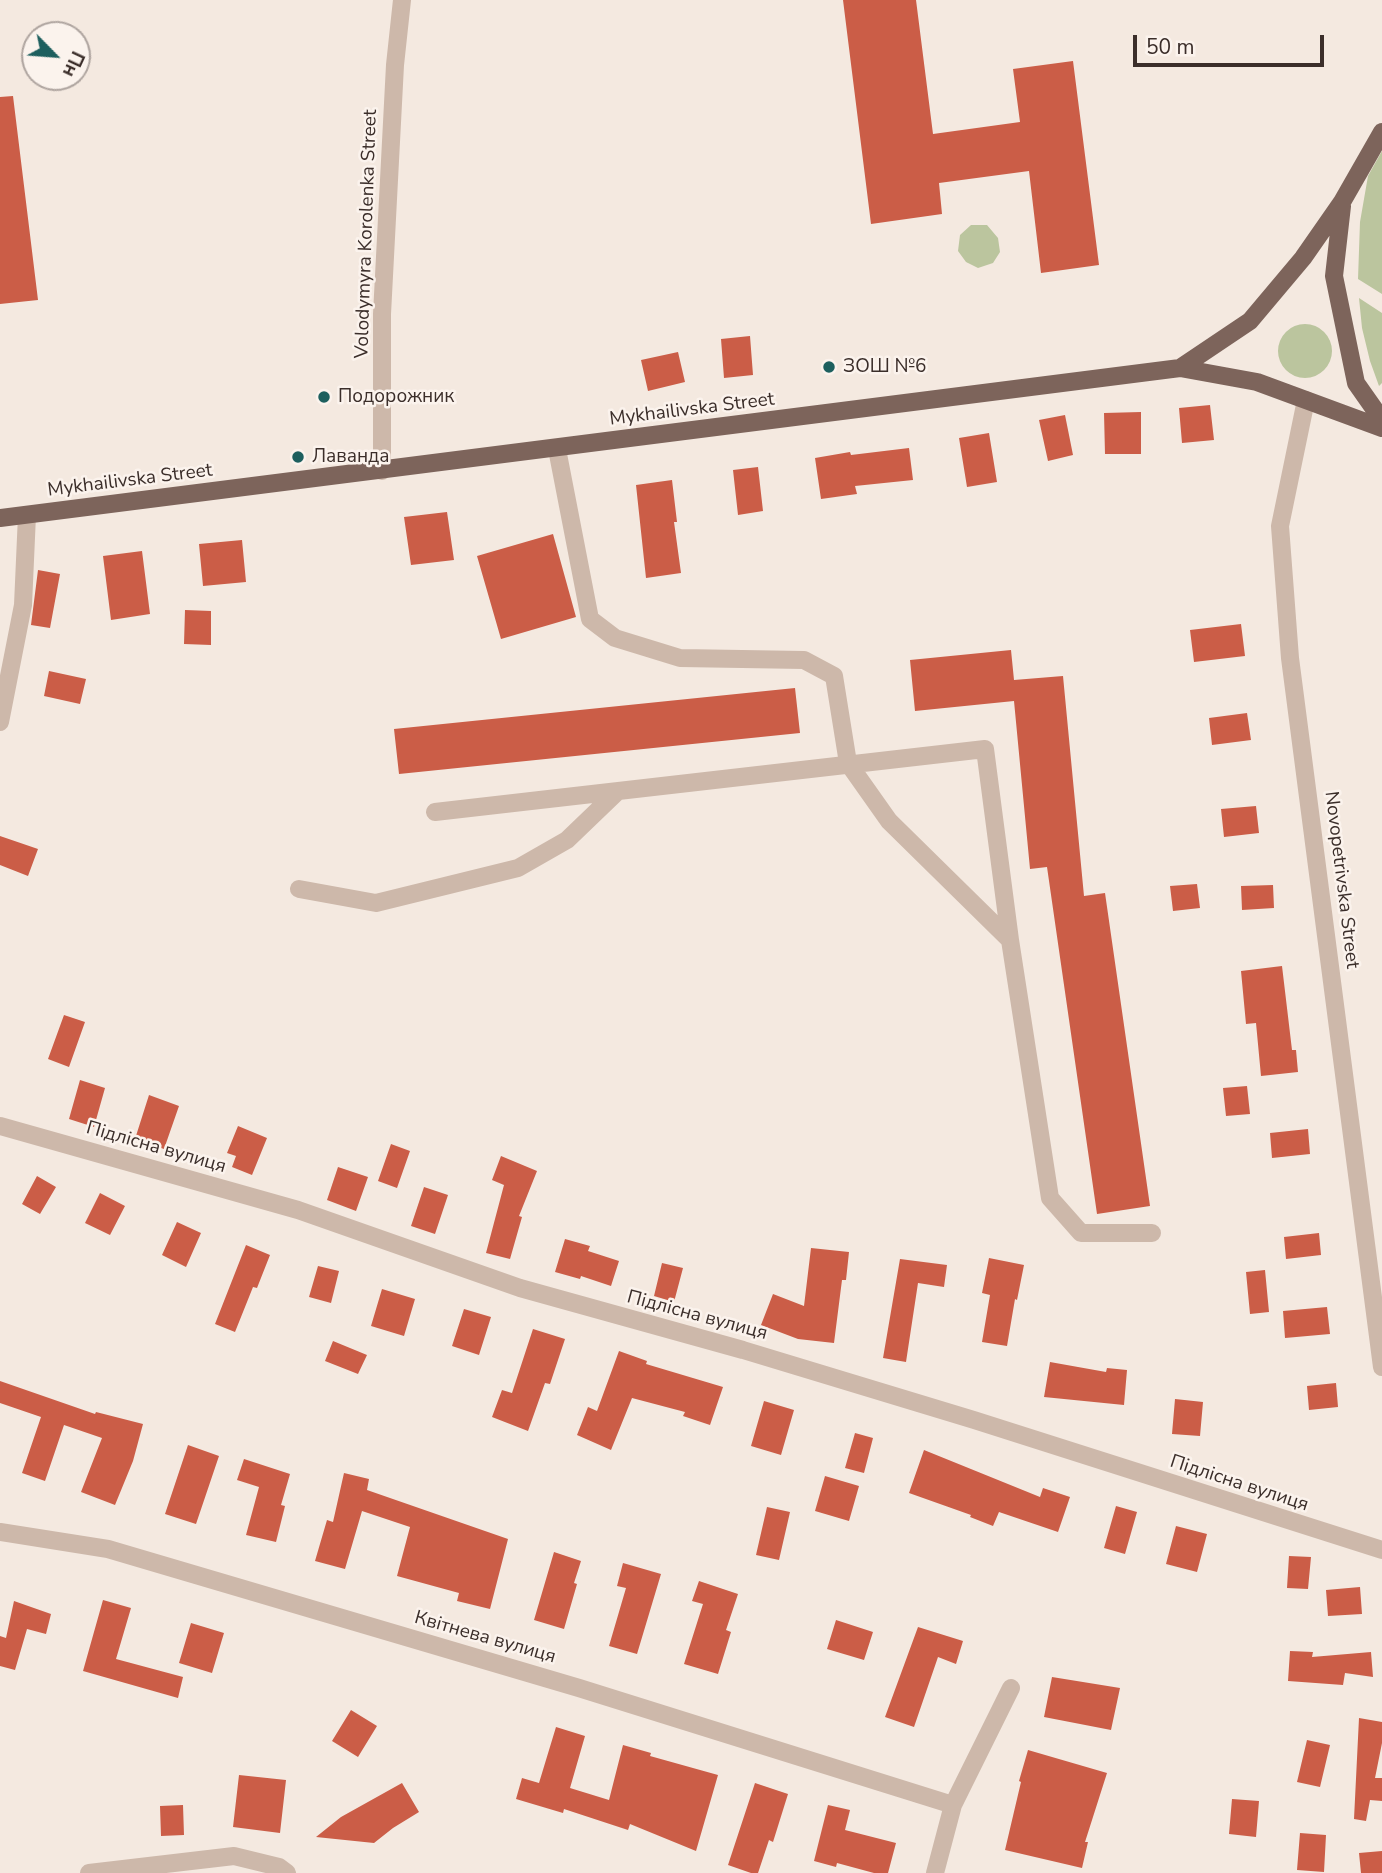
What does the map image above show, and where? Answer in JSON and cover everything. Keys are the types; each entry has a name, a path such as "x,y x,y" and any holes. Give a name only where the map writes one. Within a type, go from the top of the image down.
{"main road":[{"path":"1180,368 1250,321 1303,258 1342,202 1382,132"},
{"path":"1342,202 1334,276 1356,383 1382,420"},
{"name":"Mykhailivska Street","path":"0,518 1180,368 1257,382 1382,428"}],"street":[{"name":"Volodymyra Korolenka Street","path":"382,471 382,314 395,65 402,0"},
{"name":"Novopetrivska Street","path":"1306,400 1279,526 1290,658 1382,1367"},
{"path":"557,449 590,619 615,638 680,658 804,660 834,676 848,763 889,821 1010,940"},
{"path":"0,722 23,605 27,515"},
{"path":"435,812 985,749 1010,940 1050,1198 1081,1233 1152,1233"},
{"path":"299,889 376,903 518,868 567,840 618,790"},
{"name":"Підлісна вулиця","path":"0,1126 298,1210 520,1288 743,1350 974,1420 1382,1550"},
{"name":"Квітнева вулиця","path":"0,1532 108,1549 579,1688 953,1805"},
{"path":"935,1873 953,1805 1011,1688"},
{"path":"89,1873 234,1856 279,1867 287,1873"}],"green space":[{"path":"1382,151 1382,294 1358,279 1360,222 1368,176"},
{"path":"971,225 987,225 998,238 1000,252 993,263 978,268 966,262 958,251 960,235"},
{"path":"1359,298 1382,313 1382,383 1379,386 1362,328"},
{"path":"1305,324 1324,332 1332,351 1324,370 1305,378 1286,370 1278,351 1286,332"}],"building":[{"path":"843,0 916,0 933,134 1020,122 1013,69 1073,61 1099,265 1041,273 1029,171 939,183 942,214 871,224"},
{"path":"13,96 38,300 0,304 0,97"},
{"path":"750,336 753,375 724,378 721,339"},
{"path":"678,352 685,382 648,391 641,360"},
{"path":"1210,405 1214,440 1182,443 1179,408"},
{"path":"1141,412 1141,454 1105,454 1104,413"},
{"path":"1065,415 1073,455 1048,461 1039,420"},
{"path":"989,433 997,482 967,487 959,438"},
{"path":"909,448 913,480 855,486 857,494 821,499 815,458 850,452 851,455"},
{"path":"758,467 763,511 738,515 733,470"},
{"path":"672,480 681,573 646,578 636,485"},
{"path":"447,512 454,560 411,565 404,517"},
{"path":"553,534 576,617 501,639 477,556"},
{"path":"242,540 246,582 203,586 199,544"},
{"path":"142,551 150,614 111,620 103,556"},
{"path":"38,570 60,574 50,628 31,625"},
{"path":"185,610 211,611 211,645 184,644"},
{"path":"1241,624 1245,656 1194,662 1190,630"},
{"path":"1011,650 1014,680 1063,676 1084,896 1105,893 1150,1206 1097,1214 1047,867 1030,869 1014,701 915,711 910,660"},
{"path":"49,671 86,679 80,704 44,696"},
{"path":"795,688 800,733 399,774 394,729"},
{"path":"1247,713 1251,740 1212,745 1209,718"},
{"path":"1256,806 1259,833 1224,837 1221,809"},
{"path":"0,836 38,849 28,876 0,865"},
{"path":"1197,884 1200,908 1173,911 1170,886"},
{"path":"1273,885 1274,908 1242,910 1241,886"},
{"path":"1282,966 1292,1050 1296,1050 1298,1072 1261,1076 1256,1023 1246,1024 1241,971"},
{"path":"64,1015 85,1022 69,1067 48,1059"},
{"path":"80,1080 105,1088 94,1127 69,1119"},
{"path":"1247,1086 1250,1114 1226,1116 1223,1088"},
{"path":"149,1095 179,1106 164,1149 135,1139"},
{"path":"238,1126 267,1138 252,1175 232,1167 236,1156 227,1153"},
{"path":"1308,1129 1310,1154 1272,1158 1270,1133"},
{"path":"391,1144 410,1151 397,1188 378,1181"},
{"path":"501,1156 537,1171 519,1216 522,1217 510,1259 486,1253 504,1185 492,1180"},
{"path":"338,1167 368,1177 356,1211 327,1200"},
{"path":"37,1176 56,1187 40,1214 22,1204"},
{"path":"424,1187 448,1195 435,1234 411,1226"},
{"path":"100,1193 125,1206 110,1235 85,1223"},
{"path":"177,1222 201,1233 186,1267 162,1255"},
{"path":"1319,1233 1321,1255 1286,1259 1284,1237"},
{"path":"565,1239 590,1246 588,1251 619,1261 611,1286 581,1276 580,1279 555,1272"},
{"path":"246,1245 270,1255 257,1288 253,1287 235,1332 215,1324"},
{"path":"811,1248 849,1252 846,1280 842,1280 834,1343 798,1339 761,1325 773,1294 804,1306"},
{"path":"989,1258 1024,1265 1007,1346 982,1342 990,1295 982,1293"},
{"path":"900,1259 947,1265 944,1287 918,1283 906,1362 883,1358"},
{"path":"662,1263 683,1268 674,1302 654,1296"},
{"path":"318,1266 339,1271 331,1303 309,1297"},
{"path":"1265,1270 1269,1312 1250,1314 1246,1272"},
{"path":"382,1289 415,1299 404,1336 371,1326"},
{"path":"1327,1307 1330,1334 1285,1338 1283,1311"},
{"path":"464,1309 491,1317 479,1355 452,1346"},
{"path":"533,1329 565,1339 550,1384 545,1383 528,1431 492,1417 502,1390 512,1393"},
{"path":"333,1341 367,1355 358,1374 325,1361"},
{"path":"619,1351 647,1361 646,1364 723,1387 710,1425 683,1416 685,1412 632,1398 611,1450 577,1435 588,1407 597,1411"},
{"path":"1050,1362 1106,1372 1107,1368 1127,1370 1124,1405 1044,1397"},
{"path":"0,1381 95,1414 96,1412 143,1424 133,1461 115,1505 81,1492 102,1438 64,1425 45,1481 22,1473 41,1417 0,1403"},
{"path":"1336,1383 1338,1407 1309,1410 1307,1386"},
{"path":"1175,1399 1203,1402 1200,1436 1172,1434"},
{"path":"764,1401 794,1410 781,1455 751,1446"},
{"path":"855,1433 873,1438 864,1473 845,1468"},
{"path":"188,1445 219,1456 196,1524 165,1514"},
{"path":"924,1450 1040,1497 1043,1488 1070,1497 1058,1532 999,1512 993,1526 970,1517 971,1515 909,1493"},
{"path":"244,1459 290,1474 281,1505 285,1506 276,1542 246,1535 259,1487 237,1480"},
{"path":"344,1473 369,1479 367,1490 508,1539 490,1609 457,1601 459,1593 397,1576 410,1527 362,1511 345,1569 315,1561 327,1520 333,1522"},
{"path":"825,1476 859,1486 849,1521 815,1511"},
{"path":"1116,1506 1137,1512 1125,1554 1104,1548"},
{"path":"767,1507 790,1512 779,1560 756,1555"},
{"path":"1176,1526 1207,1534 1197,1572 1166,1564"},
{"path":"554,1552 581,1561 564,1629 534,1620"},
{"path":"1289,1556 1311,1557 1308,1589 1287,1588"},
{"path":"623,1563 661,1574 637,1654 609,1646 626,1588 617,1586"},
{"path":"699,1581 738,1594 726,1630 731,1632 718,1674 684,1664 703,1604 692,1601"},
{"path":"1360,1587 1362,1614 1328,1616 1326,1590"},
{"path":"103,1600 131,1608 116,1659 183,1677 178,1698 83,1671"},
{"path":"14,1601 51,1614 46,1634 27,1629 15,1670 0,1666 0,1636 6,1638"},
{"path":"836,1620 873,1632 864,1660 827,1649"},
{"path":"191,1623 224,1633 212,1673 179,1663"},
{"path":"918,1627 963,1641 956,1664 938,1657 914,1727 885,1717"},
{"path":"1290,1651 1313,1652 1312,1657 1371,1652 1373,1677 1345,1673 1343,1685 1288,1681"},
{"path":"1052,1677 1120,1688 1111,1730 1044,1717"},
{"path":"351,1710 377,1726 358,1757 332,1741"},
{"path":"1359,1718 1382,1722 1382,1743 1375,1778 1382,1778 1382,1801 1370,1800 1366,1821 1354,1819"},
{"path":"556,1727 585,1736 570,1788 609,1800 623,1745 651,1753 650,1756 718,1775 696,1851 630,1824 628,1830 564,1809 563,1813 516,1799 522,1778 539,1783"},
{"path":"1307,1740 1330,1745 1320,1787 1297,1782"},
{"path":"1028,1750 1107,1773 1085,1842 1088,1842 1082,1868 1005,1850"},
{"path":"239,1775 286,1780 280,1833 233,1827"},
{"path":"402,1783 419,1812 374,1843 316,1837 341,1817"},
{"path":"755,1783 788,1794 773,1842 769,1840 758,1873 751,1873 728,1865"},
{"path":"1232,1799 1259,1801 1256,1837 1229,1834"},
{"path":"183,1805 184,1835 161,1836 160,1806"},
{"path":"828,1805 850,1810 845,1830 896,1843 888,1873 874,1873 837,1863 836,1867 814,1861"},
{"path":"1300,1833 1326,1835 1324,1872 1297,1870"},
{"path":"1382,1851 1382,1873 1361,1873 1359,1853"}],"place":[{"name":"ЗОШ №6","path":"829,367"},
{"name":"Подорожник","path":"324,397"},
{"name":"Лаванда","path":"298,457"}]}
